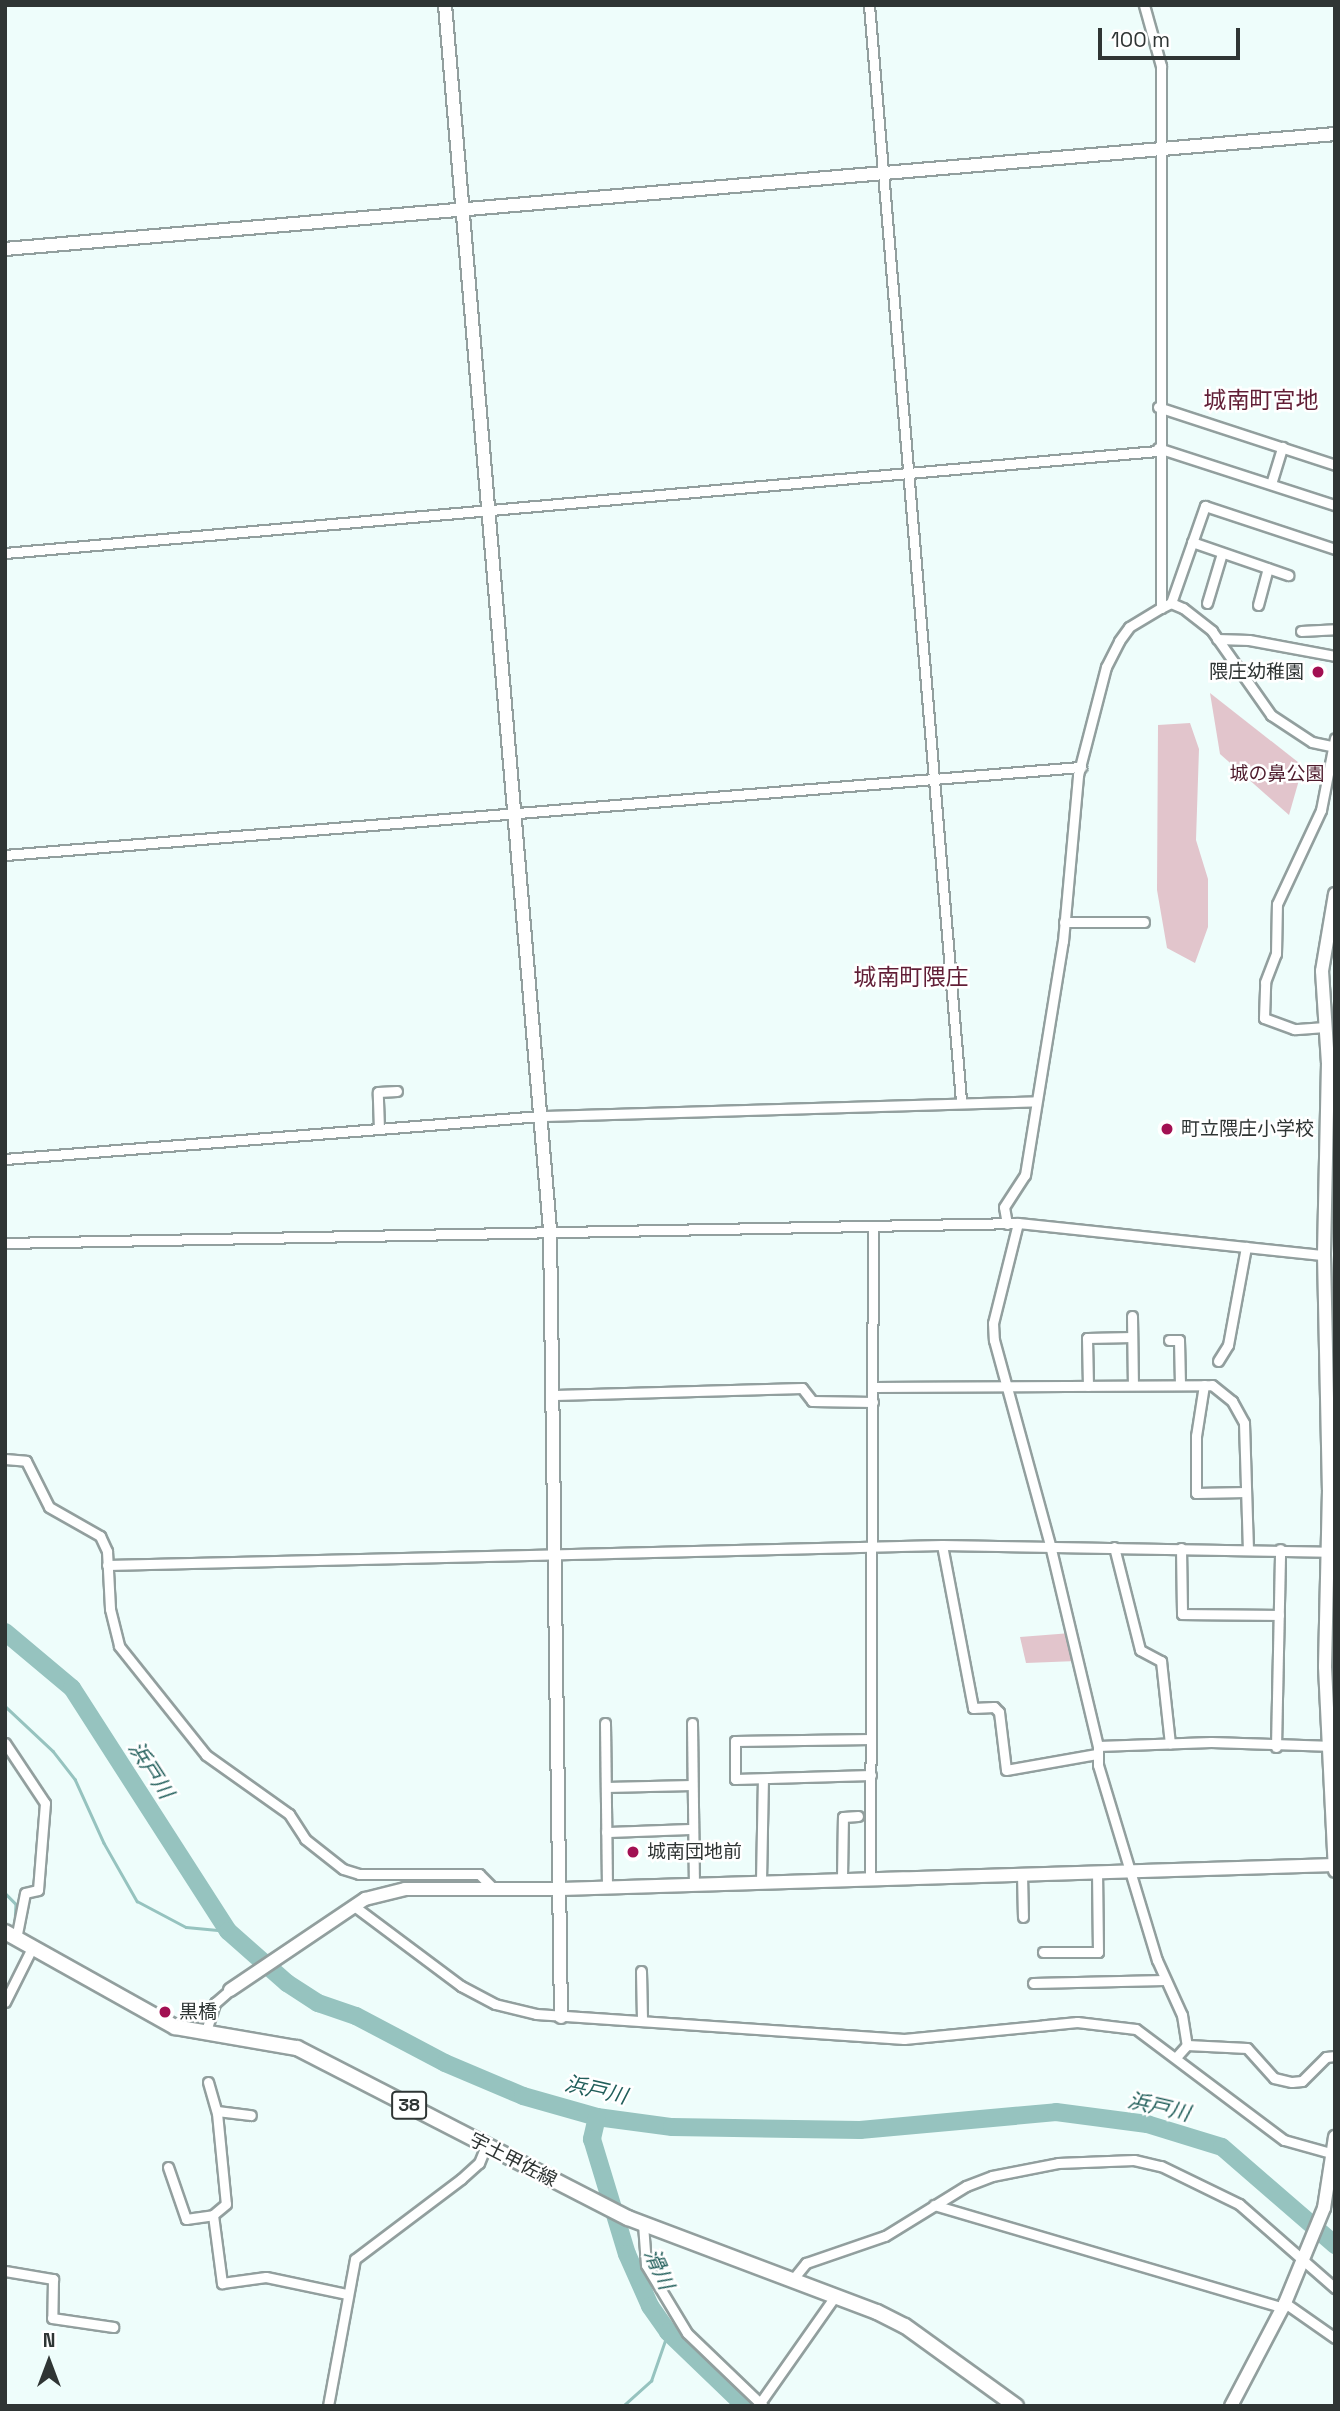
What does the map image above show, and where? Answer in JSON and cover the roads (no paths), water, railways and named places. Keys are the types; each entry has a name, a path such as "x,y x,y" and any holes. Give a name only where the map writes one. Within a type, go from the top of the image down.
{"main road":[{"name":"宇土甲佐線","path":"11,1935 152,2016 205,2036 273,2041 297,2048 628,2218 836,2295 905,2326 1016,2406"}],"street":[{"path":"445,5 550,1231 555,1395 561,2017"},
{"path":"869,5 961,1101"},
{"path":"1144,5 1161,66 1158,407 1161,608"},
{"path":"5,249 1335,134"},
{"path":"1158,407 1335,465"},
{"path":"1271,484 1282,447"},
{"path":"5,553 909,475 1158,450 1335,505"},
{"path":"1007,1224 1004,1207 1025,1175 1064,922 1080,767 1106,667 1129,627 1171,603 1205,506 1335,548"},
{"path":"1192,542 1288,575"},
{"path":"1207,603 1222,553"},
{"path":"1258,605 1268,568"},
{"path":"1171,603 1194,614 1217,639 1271,715 1312,742 1334,744 1321,810 1277,904 1276,954 1265,982 1264,1018 1294,1028 1325,1027"},
{"path":"1301,631 1335,629"},
{"path":"1217,639 1249,639 1335,656"},
{"path":"5,855 1080,767"},
{"path":"1335,894 1322,971 1325,1027 1331,1064 1324,1255 1330,1305 1332,1490 1328,1552 1335,1871"},
{"path":"1064,922 1144,922"},
{"path":"379,1129 378,1092 397,1091"},
{"path":"5,1158 541,1116 961,1101 1035,1101"},
{"path":"5,1243 550,1231 873,1229 1017,1223 1324,1255"},
{"path":"1017,1223 993,1323 1007,1387 1050,1545 1098,1750 1164,1980 1182,2015 1186,2045 1177,2056"},
{"path":"870,1878 873,1229"},
{"path":"1218,1362 1228,1345 1246,1247"},
{"path":"1132,1316 1133,1385"},
{"path":"1088,1386 1087,1338 1132,1337"},
{"path":"1169,1340 1179,1340 1180,1385"},
{"path":"1204,1385 1196,1436 1196,1493 1246,1492"},
{"path":"874,1387 1212,1385 1232,1401 1244,1423 1248,1547"},
{"path":"555,1395 802,1388 812,1401 873,1402"},
{"path":"5,1460 26,1461 49,1507 100,1536 107,1565 113,1630 131,1664 191,1741 289,1814 305,1839 325,1856 359,1874 479,1874 493,1888"},
{"path":"107,1565 873,1550 942,1545 1248,1547 1328,1552"},
{"path":"942,1545 973,1708 994,1707 999,1712 1006,1770 1098,1750 1170,1744 1331,1746"},
{"path":"1114,1547 1140,1650 1161,1661 1170,1744"},
{"path":"1181,1548 1182,1614 1279,1615"},
{"path":"1276,1747 1280,1549"},
{"path":"605,1723 607,1887"},
{"path":"692,1723 694,1884"},
{"path":"871,1740 735,1741 735,1779 871,1775"},
{"path":"5,1743 45,1803 38,1890 25,1892 11,1935"},
{"path":"761,1881 762,1779"},
{"path":"606,1787 692,1785"},
{"path":"842,1878 842,1817 859,1816"},
{"path":"606,1832 692,1829"},
{"path":"205,2036 215,2003 230,1990 351,1909 405,1889 561,1889 842,1878 1335,1865"},
{"path":"1043,1952 1103,1952 1097,1872"},
{"path":"1022,1874 1023,1917"},
{"path":"351,1909 472,1992 505,2007 561,2017 642,2020 904,2039 1107,2022 1136,2029 1177,2056 1284,2140 1334,2162"},
{"path":"5,2002 33,1948"},
{"path":"641,1971 642,2020"},
{"path":"1034,1983 1164,1980"},
{"path":"1186,2045 1247,2048 1274,2078 1292,2082 1302,2081 1326,2057 1335,2056"},
{"path":"168,2167 186,2219 213,2216 226,2204 217,2111 208,2082"},
{"path":"217,2111 251,2115"},
{"path":"1231,2406 1284,2305 1305,2253 1331,2180 1335,2137"},
{"path":"328,2406 347,2294 361,2252 404,2225 461,2179 479,2163 486,2147"},
{"path":"793,2280 806,2263 862,2247 966,2186 1013,2170 1058,2162 1134,2160 1161,2166 1240,2204 1305,2253 1335,2288"},
{"path":"934,2205 1284,2305 1335,2339"},
{"path":"213,2216 222,2283 266,2277 347,2294"},
{"path":"643,2224 646,2265 687,2333 761,2404 836,2295"},
{"path":"5,2271 53,2279 52,2318 113,2327"}],"waterway":[{"name":"浜戸川","path":"5,1632 72,1688 228,1931 287,1983 318,2003 356,2016 445,2063 523,2096 597,2117 672,2127 860,2130 1056,2112 1147,2124 1222,2147 1335,2245"},
{"path":"5,1706 53,1751 75,1779 104,1843 137,1901 186,1927 228,1931"},
{"path":"5,1893 16,1904 15,1921"},
{"name":"滑川","path":"597,2117 592,2139 627,2254 650,2306 668,2332 745,2406"},
{"path":"623,2406 651,2381 668,2332"}],"place":[{"name":"隈庄幼稚園","path":"1318,672"},
{"name":"町立隈庄小学校","path":"1167,1129"},
{"name":"城南団地前","path":"633,1852"},
{"name":"黒橋","path":"165,2012"}],"district":[{"name":"城南町宮地","path":"1261,400"},
{"name":"城南町隈庄","path":"911,977"}],"park label":[{"name":"城の鼻公園","path":"1277,774"}]}
